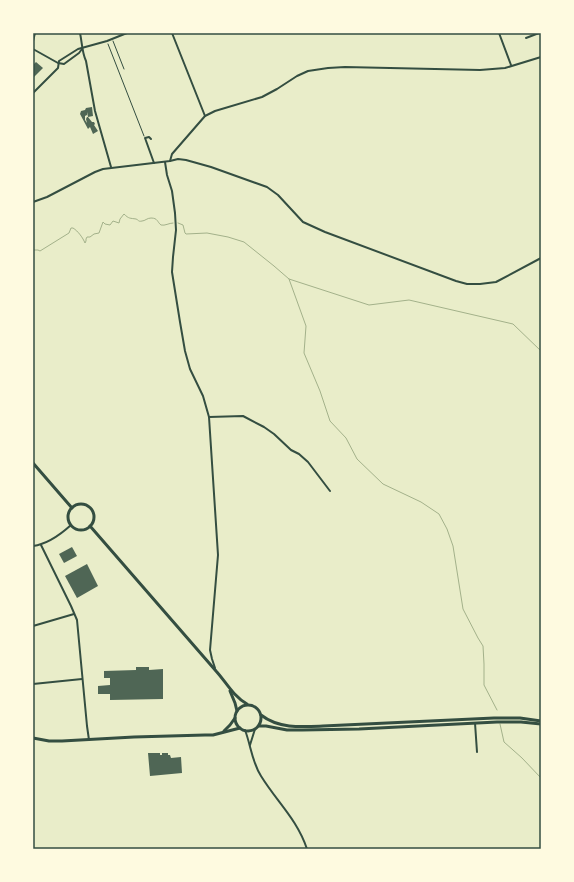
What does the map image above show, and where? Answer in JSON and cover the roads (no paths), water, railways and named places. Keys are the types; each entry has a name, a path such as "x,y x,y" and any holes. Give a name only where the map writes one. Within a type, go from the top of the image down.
{"main road":[{"path":"33,463 72,508"},
{"path":"80,504 87,505 93,512 94,521 85,529 76,529 71,525 68,515 72,508 80,504"},
{"path":"90,526 216,670 239,700 246,704 255,706 260,711 261,715 259,726 249,731 240,728 236,724 235,718"},
{"path":"228,687 237,711"},
{"path":"224,731 235,718 237,711 241,706 246,704"},
{"path":"261,715 275,723 295,727 494,718 520,718 541,721"},
{"path":"259,726 287,730 302,730 359,729 475,723 521,722 541,724"},
{"path":"33,738 49,741 213,735 240,728"}],"street":[{"path":"33,41 35,33"},
{"path":"80,33 83,55 86,61 95,111 111,167"},
{"path":"33,93 58,68 59,61 78,49 107,41 127,33"},
{"path":"172,33 205,116"},
{"path":"498,33 511,66"},
{"path":"526,38 539,33"},
{"path":"33,49 58,63 64,64 79,53 83,48"},
{"path":"170,161 172,154 205,116 214,111 262,97 308,71 345,67 480,70 505,68 541,57"},
{"path":"152,139 150,137 145,138 154,163"},
{"path":"33,202 48,197 94,172 111,167 165,162 178,159 210,167 267,187 278,194 303,222 325,232 456,281 467,284 496,282 541,258"},
{"path":"165,162 172,191 176,230 172,272 185,351 190,368 203,396 209,417 218,555 210,650 216,670"},
{"path":"209,417 243,416 252,420 274,434 291,450 299,454 308,462 330,491"},
{"path":"33,546 48,542 71,525"},
{"path":"41,545 77,620 89,740"},
{"path":"33,626 74,614"},
{"path":"33,684 82,679"},
{"path":"475,723 477,752"},
{"path":"255,729 250,745 250,752 261,776 291,817 301,834 307,849"},
{"path":"245,730 250,745"}],"waterway":[{"path":"33,250 40,251 69,233 71,228 73,228 82,237 85,243 87,237 99,233 103,222 110,225 113,221 119,223 124,214 128,218 140,221 153,218 156,219 161,225 173,223"},
{"path":"178,223 183,225 186,234 207,233 244,242 289,279 369,305 409,300 513,324 541,351"},
{"path":"289,279 306,326 304,353 320,391 330,421 346,438 357,459 383,484 421,502 439,514 447,529 453,546 463,609 483,646 484,685 497,710"},
{"path":"500,724 504,742 541,778"}]}
